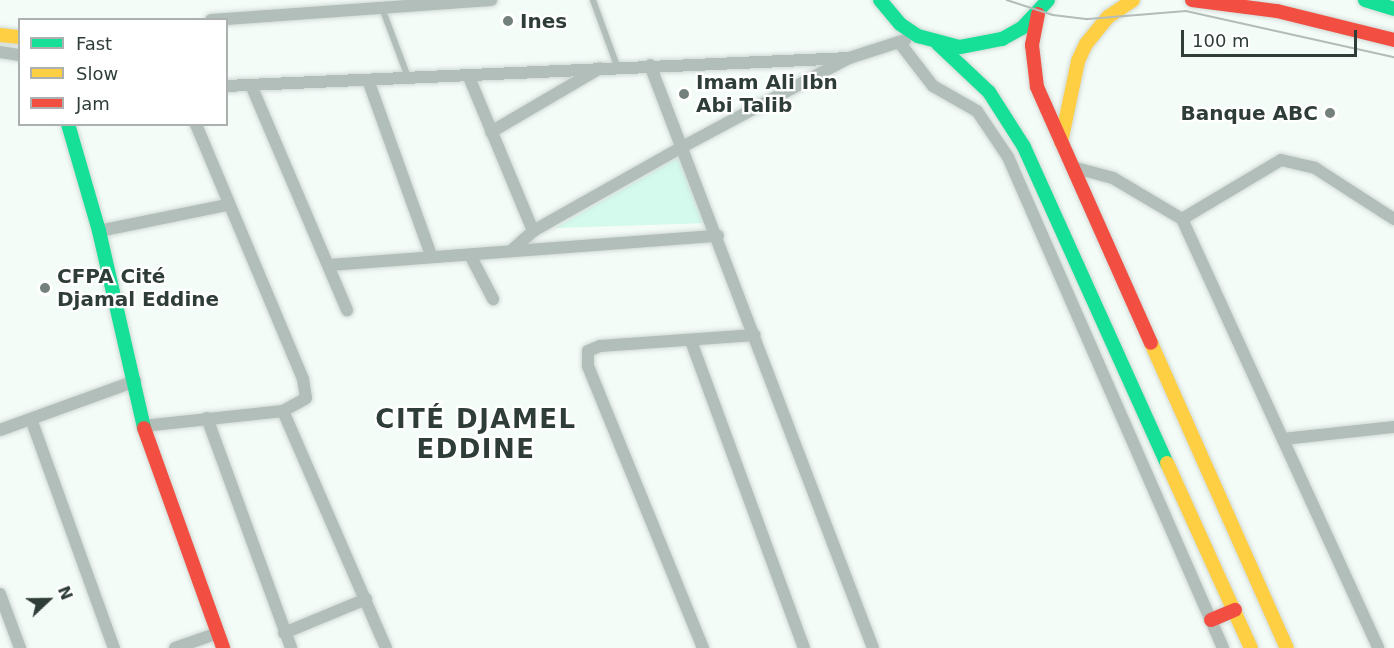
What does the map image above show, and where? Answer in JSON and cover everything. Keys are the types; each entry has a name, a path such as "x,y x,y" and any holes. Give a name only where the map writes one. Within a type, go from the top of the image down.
{"main road":[{"path":"880,0 900,24 918,36 938,44 981,45 1022,28 1046,5"},
{"path":"1061,142 1078,61 1086,44 1107,17 1133,0"},
{"path":"1192,0 1277,11 1394,39"},
{"path":"1268,0 1394,39"},
{"path":"1365,0 1394,9"},
{"path":"1046,5 1033,31 1037,87 1287,648"},
{"path":"938,44 989,92 1024,147 1251,648"},
{"path":"69,126 99,231 135,381 143,426 223,648"},
{"path":"1008,157 1024,147"},
{"path":"1211,620 1234,610"}],"street":[{"path":"228,19 491,0"},
{"path":"511,250 533,231 684,146 849,58 918,36"},
{"path":"900,42 933,86 977,111 1008,157 1223,648"},
{"path":"0,52 18,55"},
{"path":"228,86 469,77 604,66 849,58"},
{"path":"650,65 684,146 873,648"},
{"path":"491,132 604,66"},
{"path":"469,77 533,231"},
{"path":"368,80 431,255"},
{"path":"251,85 347,310"},
{"path":"143,426 283,411 303,402 306,390 227,205 197,126"},
{"path":"1182,219 1281,160 1315,168 1394,219"},
{"path":"1071,167 1113,178 1182,219 1378,648"},
{"path":"99,231 227,205"},
{"path":"329,265 431,255 470,255 511,250 718,236"},
{"path":"470,255 493,299"},
{"path":"704,648 588,366 588,351 600,346 691,341 755,334"},
{"path":"691,341 804,648"},
{"path":"0,430 135,381"},
{"path":"283,411 386,648"},
{"path":"207,418 291,648"},
{"path":"31,419 114,648"},
{"path":"1283,439 1394,427"},
{"path":"0,594 20,648"},
{"path":"284,633 366,599"},
{"path":"175,648 218,633"}],"lane":[{"path":"593,0 617,66"},
{"path":"381,6 409,78"}],"green space":[{"path":"679,157 708,223 555,228"}],"tram line":[{"path":"1007,0 1053,15 1088,19 1186,11 1394,57"}],"traffic: fast":[{"path":"880,0 900,24 918,36 960,47 1002,39 1022,28 1048,0"},
{"path":"1365,0 1394,9"},
{"path":"938,44 989,92 1024,147 1167,463"},
{"path":"69,126 99,231 144,428"}],"traffic: slow":[{"path":"1061,142 1078,61 1086,44 1108,17 1133,0"},
{"path":"0,35 18,37"},
{"path":"1151,343 1287,648"},
{"path":"1167,463 1251,648"}],"traffic: jam":[{"path":"1192,0 1277,11 1394,40"},
{"path":"1038,14 1032,45 1037,87 1151,343"},
{"path":"144,428 223,648"},
{"path":"1211,620 1235,610"}],"place":[{"name":"Ines","path":"508,21"},
{"name":"Imam Ali Ibn Abi Talib","path":"684,94"},
{"name":"Banque ABC","path":"1330,113"},
{"name":"CFPA Cité Djamal Eddine","path":"45,288"}],"district":[{"name":"CITÉ DJAMEL EDDINE","path":"476,435"}]}
